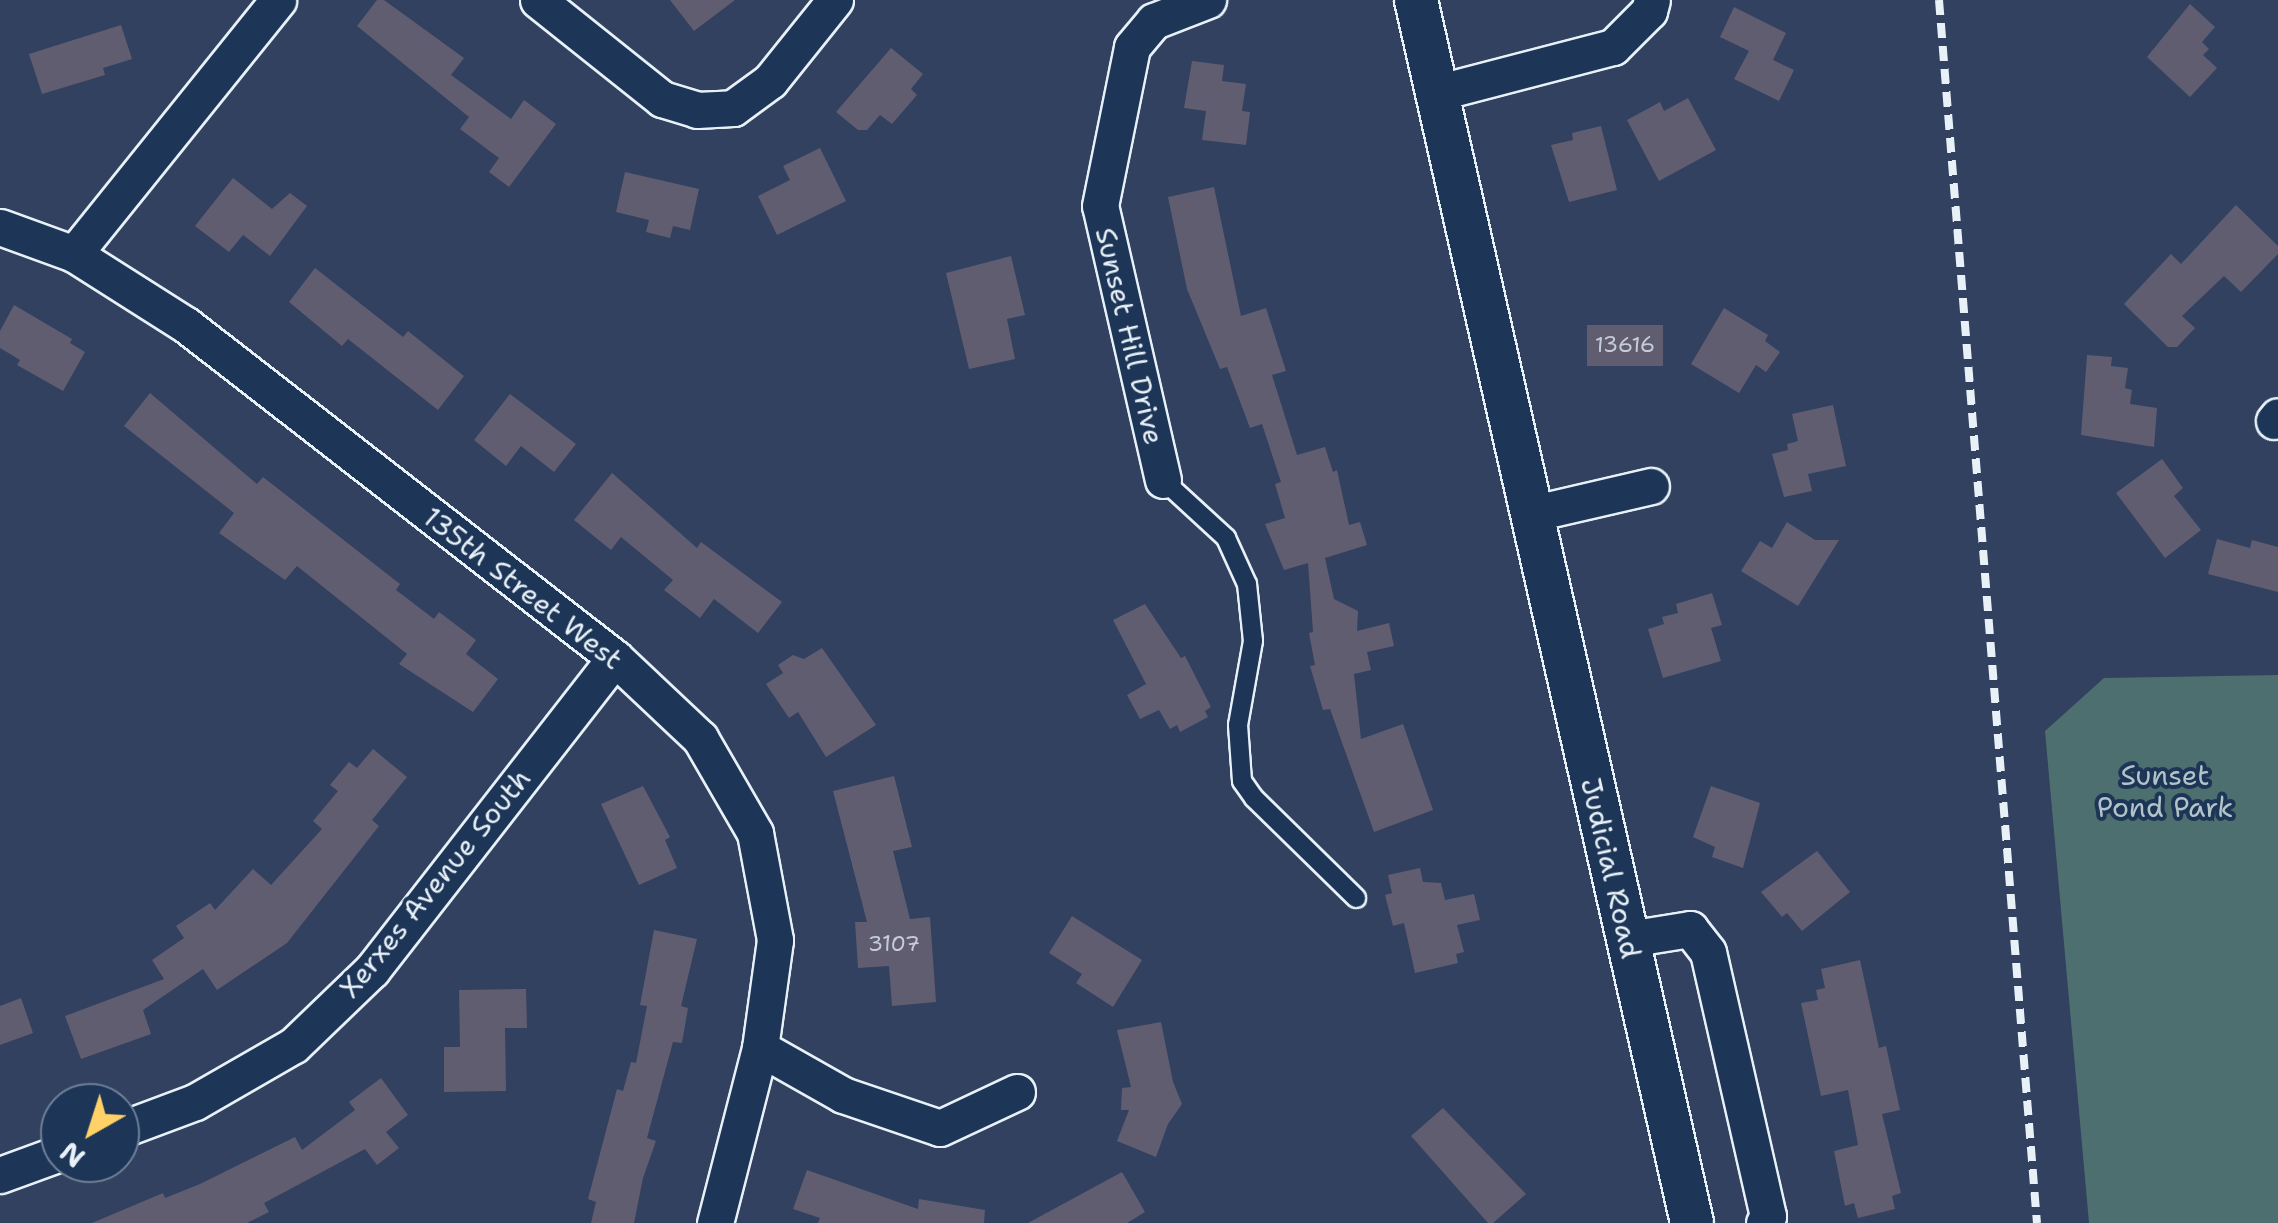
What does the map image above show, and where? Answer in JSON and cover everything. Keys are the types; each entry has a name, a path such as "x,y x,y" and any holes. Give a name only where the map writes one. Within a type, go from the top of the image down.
{"street":[{"path":"74,254 278,0"},
{"path":"538,0 662,99 697,110 733,108 770,80 835,0"},
{"name":"Sunset Hill Drive","path":"1163,480 1100,206 1132,46 1154,21 1208,0"},
{"name":"Judicial Road","path":"1416,0 1692,1223"},
{"path":"1436,93 1613,47 1649,11 1652,0"},
{"name":"135th Street West","path":"0,226 74,254 186,325 615,658 700,738 755,833 775,940 760,1048 715,1223"},
{"path":"1530,514 1651,486"},
{"name":"Xerxes Avenue South","path":"140,1122 194,1102 294,1045 372,970 615,658"},
{"path":"1628,939 1690,929 1708,952 1768,1216 1764,1223"},
{"path":"760,1048 844,1095 940,1128 1017,1092"},
{"path":"0,1175 40,1160"}],"lane":[{"path":"1163,480 1226,538 1247,584 1254,640 1238,724 1242,782 1356,898"}],"green space":[{"name":"Sunset Pond Park","path":"2278,675 2278,1223 2089,1223 2045,731 2104,678"}],"building":[{"path":"377,0 384,0 464,58 451,75 511,119 524,100 556,124 509,187 489,172 499,158 460,129 469,117 357,26"},
{"path":"670,0 735,0 694,31"},
{"path":"2190,4 2215,27 2202,42 2209,49 2203,55 2217,68 2190,97 2147,57"},
{"path":"1734,7 1786,33 1773,60 1794,70 1779,101 1734,79 1749,51 1720,37"},
{"path":"121,25 132,59 103,68 105,75 42,94 29,54"},
{"path":"891,48 923,74 911,89 917,95 892,124 880,115 867,130 858,130 836,112"},
{"path":"1192,61 1224,65 1222,81 1246,84 1242,111 1250,112 1246,145 1202,140 1206,111 1184,108"},
{"path":"1688,98 1716,150 1659,181 1627,120 1660,102 1664,111"},
{"path":"1601,126 1617,190 1569,202 1551,145 1573,140 1572,133"},
{"path":"820,148 846,201 777,235 758,196 790,180 783,166"},
{"path":"625,172 699,189 690,230 673,226 670,238 646,232 649,220 616,212"},
{"path":"233,178 272,209 290,193 307,206 270,256 243,235 229,252 195,226"},
{"path":"1214,187 1241,316 1266,308 1286,371 1272,375 1297,455 1325,447 1333,472 1337,470 1349,525 1360,522 1367,545 1325,558 1334,599 1358,611 1357,631 1389,623 1394,646 1367,652 1371,670 1354,674 1361,739 1403,724 1433,810 1374,832 1330,709 1323,710 1310,666 1315,665 1309,633 1313,632 1308,563 1284,570 1265,524 1285,518 1275,484 1281,482 1262,424 1250,428 1227,367 1220,369 1187,289 1168,197"},
{"path":"2236,205 2278,246 2278,254 2241,292 2224,276 2182,316 2195,328 2177,347 2168,347 2124,304 2171,254 2181,264"},
{"path":"1011,256 1025,315 1007,319 1015,359 969,369 946,273"},
{"path":"315,268 403,337 408,331 464,376 438,410 348,339 342,346 289,302"},
{"path":"14,305 72,339 70,343 85,352 63,391 17,365 20,360 0,348 0,331"},
{"path":"1724,308 1768,335 1765,341 1780,352 1766,372 1756,365 1739,393 1691,364"},
{"path":"1587,325 1663,325 1663,366 1587,366"},
{"path":"2087,355 2112,357 2111,366 2128,368 2125,388 2132,390 2130,404 2157,408 2154,447 2081,435"},
{"path":"150,393 257,484 263,477 400,584 396,590 434,619 439,612 476,640 466,654 498,679 473,712 399,664 407,654 297,566 285,580 219,533 234,513 124,426"},
{"path":"510,394 576,444 554,472 521,446 506,466 474,440"},
{"path":"1833,405 1846,466 1808,474 1812,491 1784,497 1772,454 1788,450 1787,444 1798,441 1792,414"},
{"path":"2162,459 2183,488 2174,496 2201,530 2165,558 2116,493"},
{"path":"612,473 697,548 701,542 782,602 758,633 714,599 700,618 664,590 673,580 621,537 611,550 574,520"},
{"path":"1787,522 1815,540 1839,540 1798,606 1741,571 1760,541 1772,548"},
{"path":"2217,539 2250,548 2252,540 2278,547 2278,592 2208,574"},
{"path":"1712,593 1722,625 1711,628 1721,661 1663,678 1648,629 1664,624 1662,617 1678,613 1676,604"},
{"path":"1145,604 1181,658 1185,656 1211,707 1205,711 1208,717 1180,732 1177,725 1170,729 1159,710 1140,719 1127,695 1146,684 1113,620"},
{"path":"822,648 876,725 826,757 798,712 789,718 766,684 783,673 778,665 793,655 804,659"},
{"path":"373,749 407,777 372,820 379,826 287,943 217,990 203,969 143,1010 151,1034 81,1059 65,1016 164,979 152,960 184,938 176,926 210,903 215,910 253,869 271,885 322,829 313,821 338,791 330,785 349,762 357,768"},
{"path":"894,776 912,847 893,851 910,919 930,917 936,1002 892,1006 889,966 858,968 855,922 867,922 833,791"},
{"path":"643,786 670,837 665,840 677,868 639,885 601,804"},
{"path":"1711,786 1760,803 1743,868 1712,857 1715,847 1693,837"},
{"path":"1817,851 1850,892 1802,931 1787,913 1782,917 1761,892"},
{"path":"1420,868 1423,882 1441,883 1445,900 1474,894 1480,920 1457,925 1464,952 1456,954 1458,963 1415,973 1404,923 1393,926 1385,895 1392,893 1388,875"},
{"path":"1072,916 1142,960 1113,1007 1076,983 1082,974 1049,953"},
{"path":"654,930 697,939 681,1006 688,1008 682,1043 673,1042 647,1138 656,1141 634,1223 591,1223 596,1202 588,1199 617,1089 623,1091 631,1062 636,1063 647,1006 640,1005"},
{"path":"1860,960 1879,1048 1886,1046 1900,1110 1882,1114 1901,1193 1892,1196 1895,1209 1858,1218 1854,1203 1845,1206 1834,1151 1858,1145 1848,1090 1821,1096 1801,1003 1818,1000 1816,990 1825,988 1821,969"},
{"path":"526,989 527,1028 505,1028 506,1091 444,1092 444,1047 460,1047 459,990"},
{"path":"21,998 33,1033 0,1045 0,1006"},
{"path":"1161,1022 1173,1082 1182,1104 1168,1124 1156,1157 1117,1141 1129,1110 1121,1110 1122,1088 1131,1087 1117,1030"},
{"path":"381,1078 408,1115 386,1132 399,1148 377,1165 365,1149 264,1203 269,1212 247,1223 92,1223 163,1193 165,1198 200,1184 295,1137 302,1150 355,1110 349,1102"},
{"path":"1443,1108 1526,1194 1493,1223 1488,1223 1411,1136"},
{"path":"807,1170 918,1209 919,1199 985,1210 984,1223 818,1223 820,1218 793,1209"},
{"path":"1122,1172 1145,1212 1127,1223 1028,1223"}],"railway":[{"path":"1939,0 2037,1223"}]}
